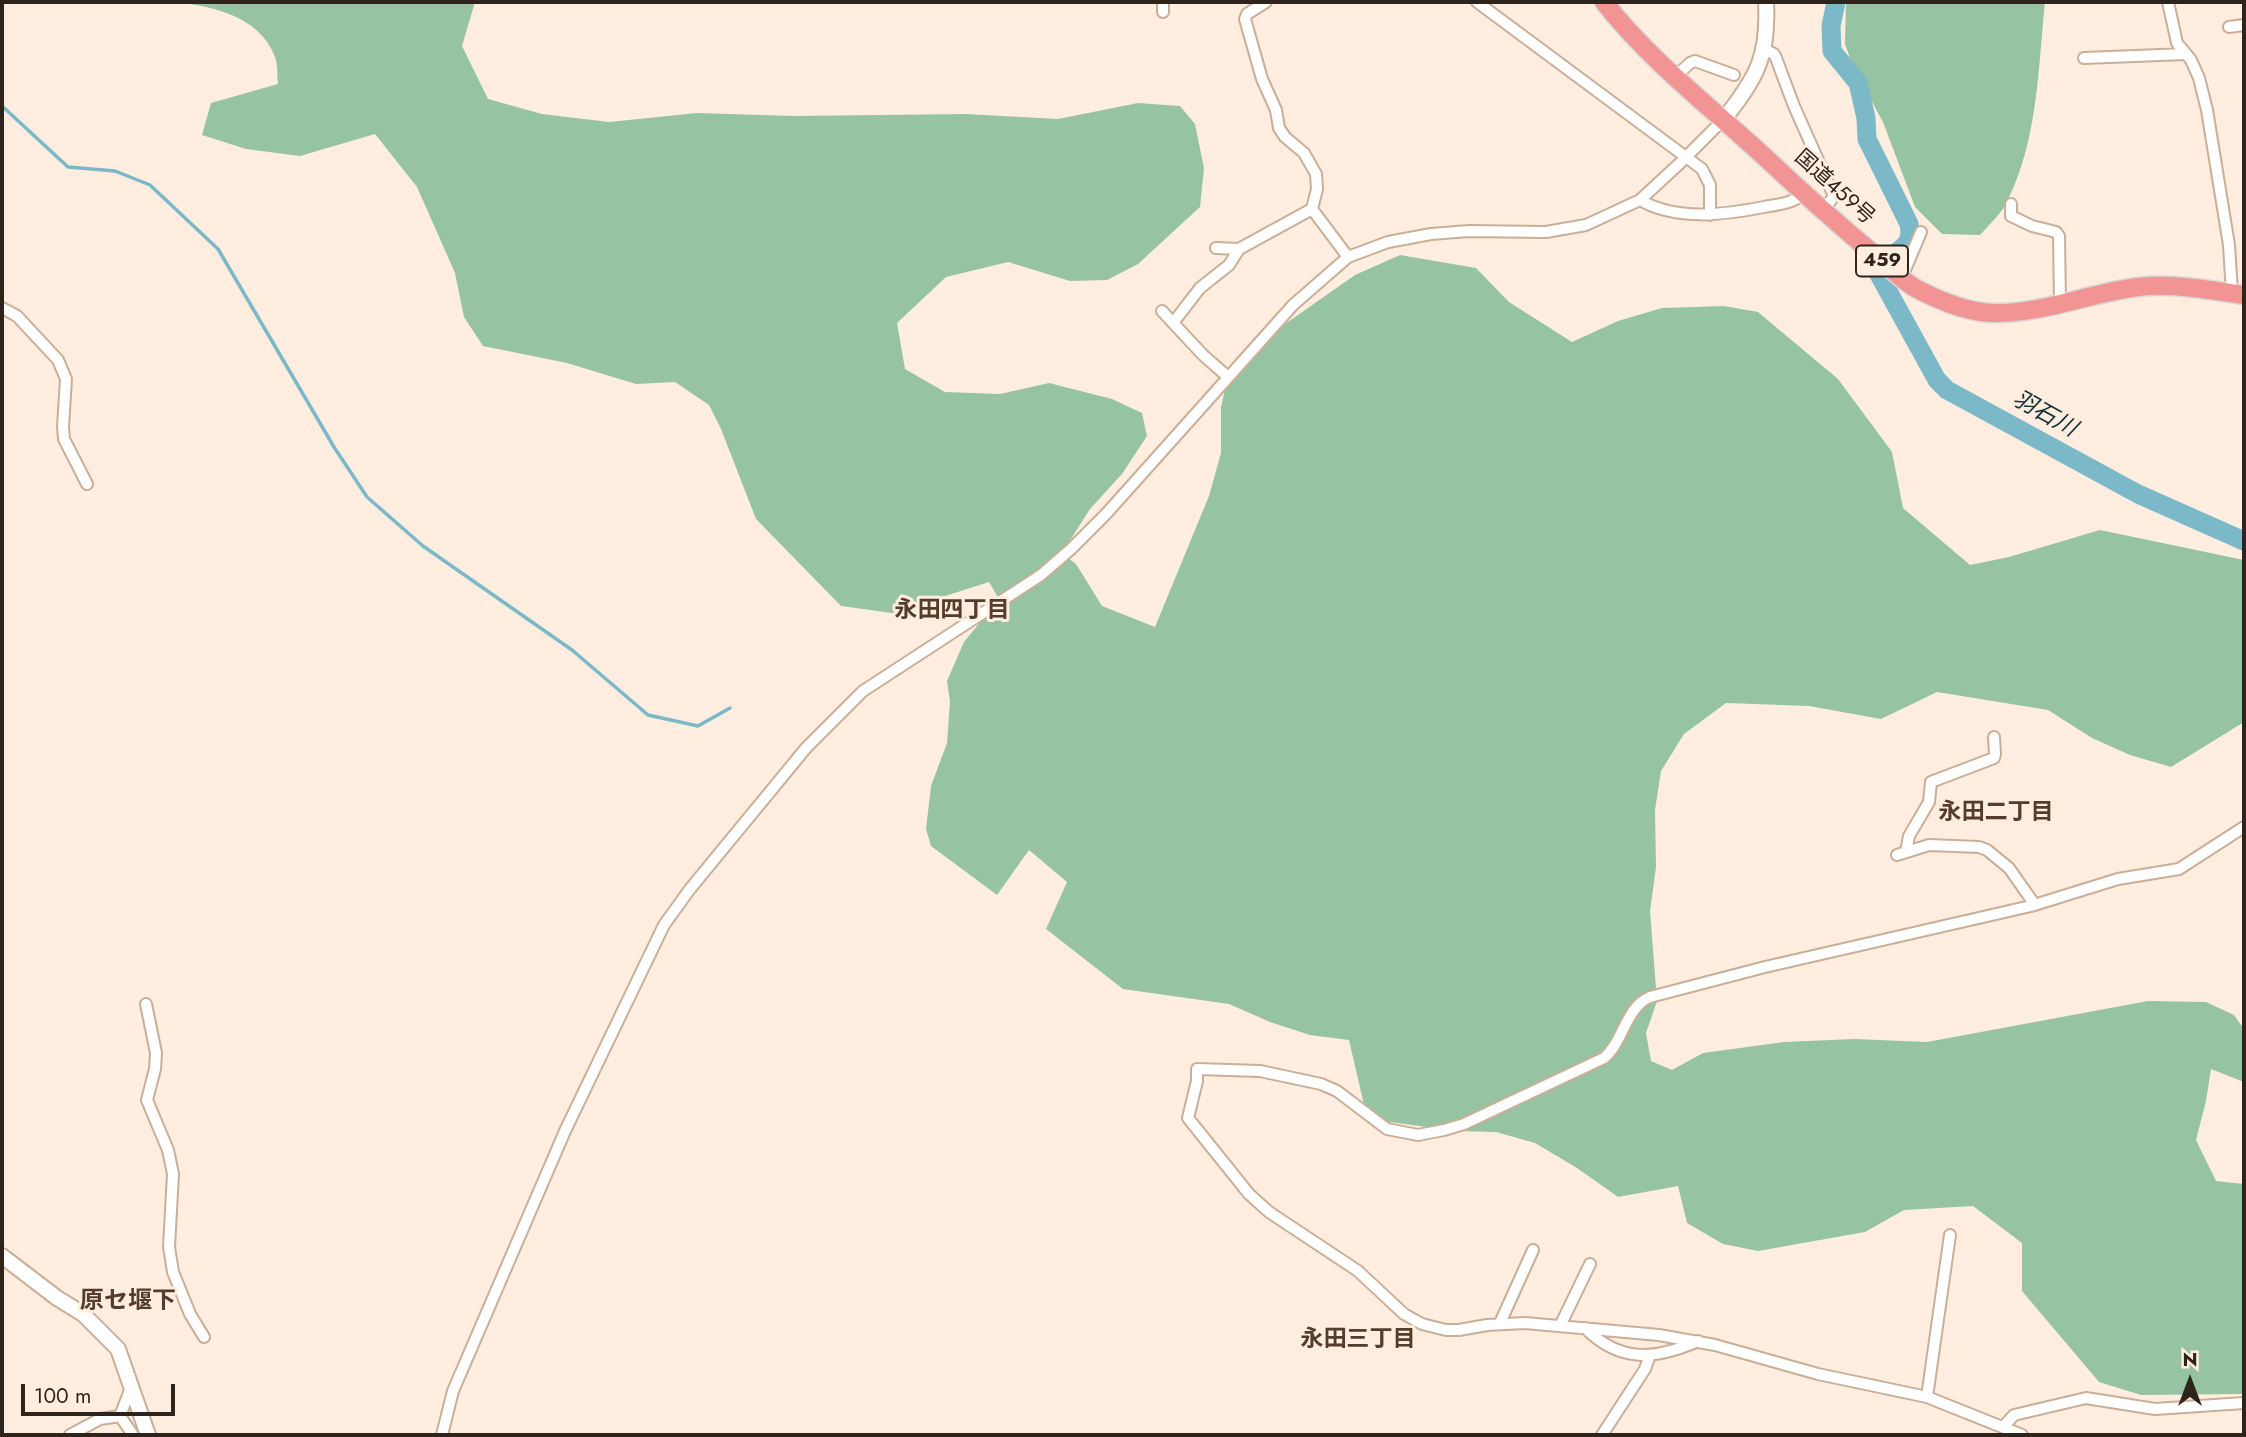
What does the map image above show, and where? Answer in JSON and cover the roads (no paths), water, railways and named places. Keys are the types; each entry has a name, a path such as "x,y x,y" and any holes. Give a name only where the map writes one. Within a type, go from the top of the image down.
{"highway":[{"name":"国道459号","path":"1604,2 1626,30 1675,77 1823,211 1915,288 1957,307 1991,313 2038,310 2141,287 2174,287 2238,294"}],"street":[{"path":"1173,323 1200,288 1229,265 1239,249 1311,209 1317,188 1316,174 1304,153 1285,137 1279,128 1276,110 1262,79 1245,19 1247,14 1266,2"},
{"path":"1477,2 1687,156 1707,176 1710,185 1710,215"},
{"path":"442,1435 453,1391 565,1131 664,925 690,889 806,748 863,691 989,610 1051,566 1106,514 1293,305 1349,257 1388,243 1431,234 1564,230 1586,225 1640,200 1724,119 1746,91 1761,62 1768,34 1766,2"},
{"path":"2168,2 2173,33 2199,78 2207,110 2238,294"},
{"path":"2230,27 2244,25"},
{"path":"1764,49 1776,58 1794,106 1828,179 1834,196 1823,211"},
{"path":"2084,58 2185,54"},
{"path":"1675,77 1695,61 1734,75"},
{"path":"1640,200 1650,206 1725,215 1795,201 1804,193"},
{"path":"2011,204 2011,216 2032,226 2049,229 2059,236 2060,304"},
{"path":"1311,209 1349,257"},
{"path":"1902,277 1921,232"},
{"path":"1216,248 1239,249"},
{"path":"2,308 17,316 58,360 66,379 64,439 87,484"},
{"path":"1162,311 1228,377"},
{"path":"1994,737 1994,758 1931,782 1929,802 1901,853 1929,845 1979,847 1987,850 2009,867 2035,905"},
{"path":"2020,1435 1927,1397 1818,1374 1698,1342 1659,1335 1560,1326 1500,1324 1446,1330 1422,1324 1404,1314 1358,1270 1269,1212 1249,1194 1188,1118 1197,1081 1197,1069 1260,1071 1321,1084 1337,1091 1387,1129 1402,1133 1429,1134 1464,1124 1604,1058 1612,1051 1633,1010 1650,997 1765,967 2035,905 2118,878 2179,869 2244,827"},
{"path":"146,1004 156,1053 147,1100 168,1150 173,1174 169,1247 173,1272 190,1314 204,1337"},
{"path":"1927,1397 1950,1235"},
{"path":"1500,1324 1533,1250"},
{"path":"2,1256 57,1298 83,1314 118,1349 148,1435"},
{"path":"1560,1326 1590,1264"},
{"path":"1585,1328 1598,1340 1622,1353 1650,1355 1677,1350 1698,1342"},
{"path":"1602,1435 1645,1369 1650,1355"},
{"path":"120,1416 132,1385"},
{"path":"2003,1427 2014,1415 2086,1398 2155,1409 2244,1403"},
{"path":"70,1435 100,1419 120,1416"},
{"path":"120,1416 133,1435"}],"waterway":[{"name":"羽石川","path":"1836,2 1831,26 1832,51 1858,83 1866,118 1867,139 1909,224 1908,242 1894,254"},
{"path":"2,106 68,167 115,171 150,185 218,249 334,447 367,497 423,546 572,650 648,715 698,726 730,708"},
{"name":"羽石川","path":"1877,271 1937,380 1947,390 2138,494 2244,541"}],"district":[{"name":"永田四丁目","path":"952,611"},
{"name":"永田二丁目","path":"1996,813"},
{"name":"原セ堰下","path":"128,1302"},
{"name":"永田三丁目","path":"1358,1340"}]}
